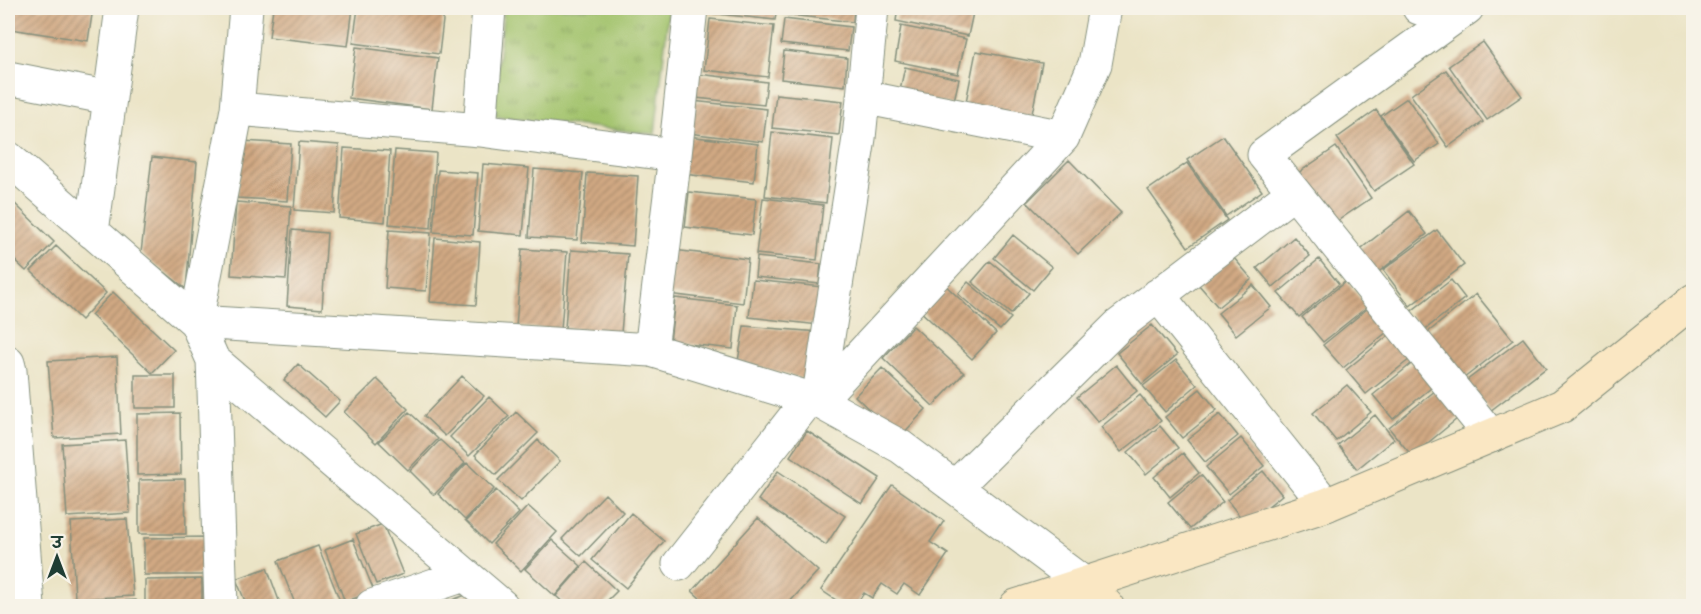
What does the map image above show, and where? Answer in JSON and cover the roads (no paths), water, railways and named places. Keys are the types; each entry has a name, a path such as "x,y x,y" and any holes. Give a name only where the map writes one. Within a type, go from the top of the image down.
{"street":[{"path":"92,232 122,8"},
{"path":"196,322 237,109 246,8"},
{"path":"480,130 489,8"},
{"path":"651,351 691,8"},
{"path":"813,400 859,138 872,8"},
{"path":"679,564 813,400 1063,137 1095,64 1105,8"},
{"path":"1419,8 1464,10"},
{"path":"1464,10 1264,154 1491,436"},
{"path":"8,78 110,98"},
{"path":"863,97 1063,137"},
{"path":"237,109 480,130 675,155"},
{"path":"8,158 196,322 213,360 221,606"},
{"path":"955,487 1118,326 1294,192"},
{"path":"1158,296 1326,505"},
{"path":"1016,606 1097,596 1326,505 1562,406 1694,300"},
{"path":"196,322 651,351 813,400 901,447 1097,596"},
{"path":"213,360 502,606"},
{"path":"8,363 28,606"},
{"path":"372,606 464,574"}]}
